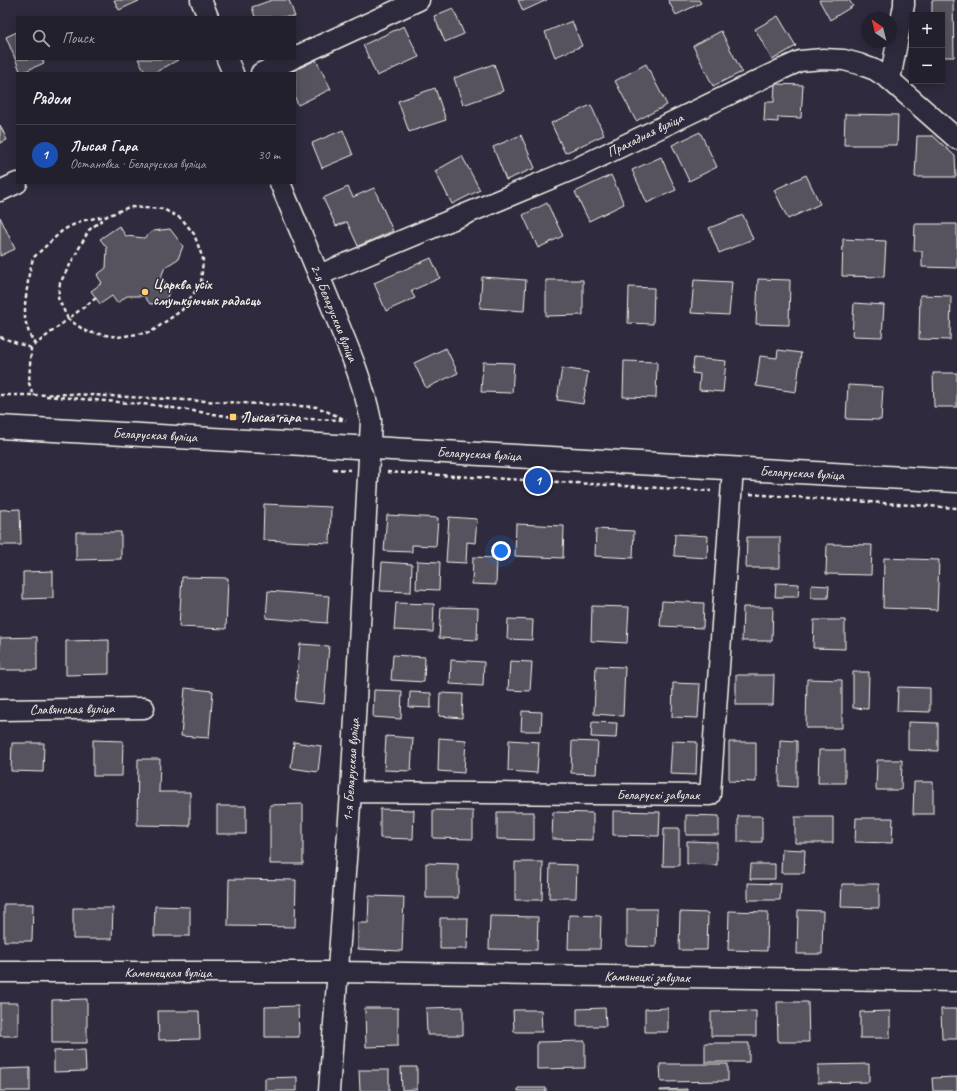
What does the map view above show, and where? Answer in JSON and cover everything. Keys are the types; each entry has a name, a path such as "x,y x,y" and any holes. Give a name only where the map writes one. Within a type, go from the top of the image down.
{"main road":[{"name":"Беларуская вуліца","path":"0,427 957,481"}],"street":[{"path":"201,0 208,16"},
{"path":"296,57 419,0"},
{"path":"890,80 904,0"},
{"name":"Прахадная вуліца","path":"319,275 581,166 800,61 822,59 844,60 875,70 890,80 957,139"},
{"path":"226,60 232,72"},
{"path":"263,72 290,60"},
{"path":"0,191 16,183"},
{"name":"2-я Беларуская вуліца","path":"280,184 319,275 364,389 371,421 370,448"},
{"name":"1-я Беларуская вуліца","path":"328,1091 350,792 370,448"},
{"name":"Беларускі завулак","path":"350,792 710,795 732,468"},
{"name":"Славянская вуліца","path":"0,710 144,708"},
{"name":"Каменецкая вуліца","path":"0,972 336,972"},
{"name":"Камянецкі завулак","path":"336,972 957,981"}],"path":[{"path":"35,345 27,327 24,304 33,258 63,230 81,221 107,216 129,207 163,208 182,218 194,234 203,259 201,283 182,310 151,332 118,338 87,332 68,318 58,298 60,283 89,230 107,216"},
{"path":"33,394 29,383 31,348 68,318 96,298"},
{"path":"0,337 31,348"},
{"path":"33,394 154,406 233,417 371,421"},
{"path":"0,395 72,394 317,407 346,420"}],"building":[{"path":"114,0 141,0 119,10"},
{"path":"272,0 289,0 295,16 255,16 252,7"},
{"path":"518,0 547,0 523,11"},
{"path":"668,0 699,0 701,3 676,15"},
{"path":"819,0 849,0 853,6 830,20"},
{"path":"932,0 953,0 954,57 945,57 945,12 932,12"},
{"path":"453,8 464,34 445,42 434,16"},
{"path":"778,16 796,46 772,60 755,29"},
{"path":"572,21 582,46 555,57 545,32"},
{"path":"404,26 419,57 377,76 363,45"},
{"path":"721,31 742,72 713,86 693,46"},
{"path":"16,32 16,60 42,60 44,63 21,72 6,37"},
{"path":"139,60 178,60 156,72 145,72"},
{"path":"316,60 331,89 298,105 296,100 296,72 291,72"},
{"path":"494,64 503,91 463,105 454,78"},
{"path":"646,64 667,105 636,121 615,81"},
{"path":"775,84 803,85 801,118 778,117 778,122 764,121 765,102 774,102"},
{"path":"435,88 446,120 409,132 398,101"},
{"path":"591,105 604,135 565,153 551,123"},
{"path":"845,114 898,115 897,145 844,145"},
{"path":"0,125 7,140 0,143"},
{"path":"343,130 353,155 322,168 312,143"},
{"path":"700,132 717,167 689,181 672,145"},
{"path":"521,135 535,168 506,180 493,147"},
{"path":"917,136 933,136 955,156 956,177 915,177"},
{"path":"462,156 480,190 452,204 435,171"},
{"path":"661,157 676,190 647,203 632,170"},
{"path":"611,175 624,204 589,221 575,192"},
{"path":"806,175 820,204 788,219 774,190"},
{"path":"348,187 353,197 374,188 393,231 358,246 347,222 336,226 323,198"},
{"path":"547,203 563,236 538,248 523,215"},
{"path":"743,215 753,239 719,253 709,228"},
{"path":"0,217 15,249 0,256"},
{"path":"915,224 957,224 957,268 922,267 922,251 914,251"},
{"path":"119,226 126,236 144,238 153,231 170,229 183,246 178,259 165,267 161,277 170,289 165,303 150,304 144,296 127,296 117,303 112,296 100,304 91,291 102,283 97,275 106,268 107,248 100,239"},
{"path":"843,239 886,241 884,277 842,276"},
{"path":"431,258 440,278 411,291 415,298 386,311 374,283"},
{"path":"482,277 526,280 524,311 480,308"},
{"path":"758,279 790,280 789,325 756,324"},
{"path":"546,280 583,280 583,315 546,316"},
{"path":"694,280 732,282 729,315 691,313"},
{"path":"629,287 654,288 653,324 628,323"},
{"path":"920,295 951,296 950,340 919,339"},
{"path":"854,303 884,305 882,337 852,336"},
{"path":"446,348 458,373 426,388 414,363"},
{"path":"778,350 801,353 796,392 756,386 760,356 777,358"},
{"path":"694,358 726,361 723,392 699,390 700,374 692,373"},
{"path":"624,361 657,362 656,398 623,397"},
{"path":"483,362 514,363 512,393 481,392"},
{"path":"562,368 588,372 583,404 557,400"},
{"path":"933,373 957,373 957,407 934,407"},
{"path":"848,385 883,387 881,420 846,419"},
{"path":"264,504 331,507 330,543 263,540"},
{"path":"20,509 21,545 0,545 0,510"},
{"path":"387,515 438,518 436,546 412,545 412,552 384,551"},
{"path":"449,517 477,519 475,543 467,542 466,563 446,562"},
{"path":"516,524 564,526 563,558 515,556"},
{"path":"596,529 634,531 633,558 595,556"},
{"path":"76,532 121,532 121,559 76,560"},
{"path":"675,534 708,536 707,558 674,556"},
{"path":"747,537 780,537 780,568 746,568"},
{"path":"827,544 872,545 871,575 826,574"},
{"path":"473,557 497,558 496,585 472,584"},
{"path":"884,558 939,560 937,610 883,608"},
{"path":"417,561 440,562 439,590 416,589"},
{"path":"382,562 412,564 411,592 380,591"},
{"path":"53,571 53,598 23,599 23,572"},
{"path":"182,577 228,578 226,629 179,627"},
{"path":"776,583 799,584 798,597 775,597"},
{"path":"811,585 829,586 828,598 811,598"},
{"path":"268,591 329,596 327,623 266,618"},
{"path":"662,601 704,603 703,628 660,626"},
{"path":"396,603 434,604 433,632 394,630"},
{"path":"592,606 629,607 627,643 591,641"},
{"path":"441,607 478,608 477,640 439,638"},
{"path":"743,607 773,607 772,641 742,641"},
{"path":"508,619 533,620 532,640 507,639"},
{"path":"814,620 845,620 845,649 813,648"},
{"path":"37,637 37,670 0,670 0,638"},
{"path":"109,640 109,674 66,675 66,641"},
{"path":"300,644 329,646 324,704 295,701"},
{"path":"393,655 425,657 424,682 391,680"},
{"path":"451,660 484,662 483,686 450,684"},
{"path":"510,661 532,662 530,691 508,690"},
{"path":"596,666 625,667 623,716 594,714"},
{"path":"853,672 869,672 868,709 853,708"},
{"path":"736,675 774,675 773,705 736,705"},
{"path":"807,679 842,680 842,728 806,728"},
{"path":"673,683 700,684 698,718 672,717"},
{"path":"898,687 930,688 930,712 897,711"},
{"path":"185,688 213,691 209,738 181,736"},
{"path":"374,690 402,691 401,719 373,717"},
{"path":"410,692 431,693 431,708 409,707"},
{"path":"440,693 463,694 462,718 439,716"},
{"path":"522,711 542,712 541,731 521,731"},
{"path":"592,722 617,723 616,738 591,737"},
{"path":"908,722 938,723 938,751 908,750"},
{"path":"386,736 413,738 411,771 384,770"},
{"path":"439,738 466,740 464,773 438,771"},
{"path":"93,740 123,741 122,776 93,776"},
{"path":"509,740 539,742 537,773 508,771"},
{"path":"780,740 797,741 797,787 779,786"},
{"path":"572,741 598,742 596,774 571,773"},
{"path":"672,741 697,742 696,775 670,774"},
{"path":"294,742 321,746 318,772 291,768"},
{"path":"729,742 756,742 756,782 729,781"},
{"path":"12,743 44,743 43,772 11,771"},
{"path":"819,750 845,750 845,783 818,783"},
{"path":"138,759 160,759 159,792 190,792 190,826 137,825"},
{"path":"877,760 902,760 901,790 876,790"},
{"path":"914,782 933,782 933,814 913,814"},
{"path":"303,804 303,864 270,864 270,805"},
{"path":"217,806 246,806 246,834 217,834"},
{"path":"380,809 414,810 413,839 380,838"},
{"path":"433,810 473,811 473,839 433,838"},
{"path":"613,811 660,812 659,836 613,835"},
{"path":"497,812 534,812 534,840 497,839"},
{"path":"553,812 593,813 593,840 552,839"},
{"path":"686,815 719,816 719,835 686,835"},
{"path":"738,816 762,816 762,842 738,842"},
{"path":"795,817 833,817 833,843 795,843"},
{"path":"856,818 893,818 892,843 855,842"},
{"path":"664,828 679,828 679,866 663,866"},
{"path":"687,841 717,842 717,865 687,864"},
{"path":"782,849 805,850 804,873 781,873"},
{"path":"515,862 543,862 542,900 515,900"},
{"path":"426,863 458,864 458,898 426,898"},
{"path":"550,864 577,865 576,898 549,898"},
{"path":"751,864 775,864 775,879 750,879"},
{"path":"229,879 296,880 295,927 228,926"},
{"path":"748,883 781,884 780,900 748,900"},
{"path":"842,884 879,884 879,908 841,907"},
{"path":"369,896 404,897 402,951 358,949 358,923 368,923"},
{"path":"4,904 33,904 32,941 4,941"},
{"path":"155,906 190,907 190,936 154,936"},
{"path":"73,908 113,908 112,939 73,939"},
{"path":"627,909 657,909 656,947 627,946"},
{"path":"798,910 823,911 822,954 797,954"},
{"path":"729,911 768,912 767,951 728,950"},
{"path":"680,912 708,913 707,950 679,950"},
{"path":"569,915 601,916 600,949 568,949"},
{"path":"490,916 538,917 537,950 489,949"},
{"path":"440,918 468,918 467,949 440,949"},
{"path":"87,999 87,1043 52,1043 52,1000"},
{"path":"777,1002 808,1002 809,1042 778,1042"},
{"path":"0,1003 18,1003 18,1036 0,1036"},
{"path":"298,1006 299,1037 265,1037 265,1007"},
{"path":"463,1007 463,1035 427,1035 426,1008"},
{"path":"365,1008 398,1008 398,1046 366,1047"},
{"path":"605,1008 606,1026 577,1026 577,1009"},
{"path":"668,1008 668,1032 645,1032 645,1009"},
{"path":"941,1009 957,1009 957,1039 942,1039"},
{"path":"513,1010 541,1010 542,1032 514,1032"},
{"path":"158,1011 199,1011 200,1039 159,1040"},
{"path":"756,1011 756,1036 711,1036 711,1012"},
{"path":"890,1011 890,1038 860,1038 860,1012"},
{"path":"585,1041 585,1068 537,1069 537,1042"},
{"path":"705,1043 749,1043 749,1062 705,1062"},
{"path":"85,1050 86,1071 54,1072 54,1051"},
{"path":"660,1064 728,1064 728,1081 661,1082"},
{"path":"869,1064 869,1082 818,1083 818,1065"},
{"path":"401,1067 417,1067 417,1089 402,1090"},
{"path":"30,1068 30,1091 0,1091 0,1069"},
{"path":"359,1070 389,1070 389,1091 360,1091"},
{"path":"297,1077 297,1091 265,1091 265,1078"},
{"path":"957,1077 957,1091 933,1091 932,1078"},
{"path":"518,1088 546,1088 546,1091 518,1091"},
{"path":"687,1089 687,1091 660,1091 660,1090"}],"place":[{"name":"Царква усіх смуткуючых радасць","path":"145,292"},
{"name":"Лысая гара","path":"233,417"},
{"name":"Лысая Гара","path":"538,481"}]}
